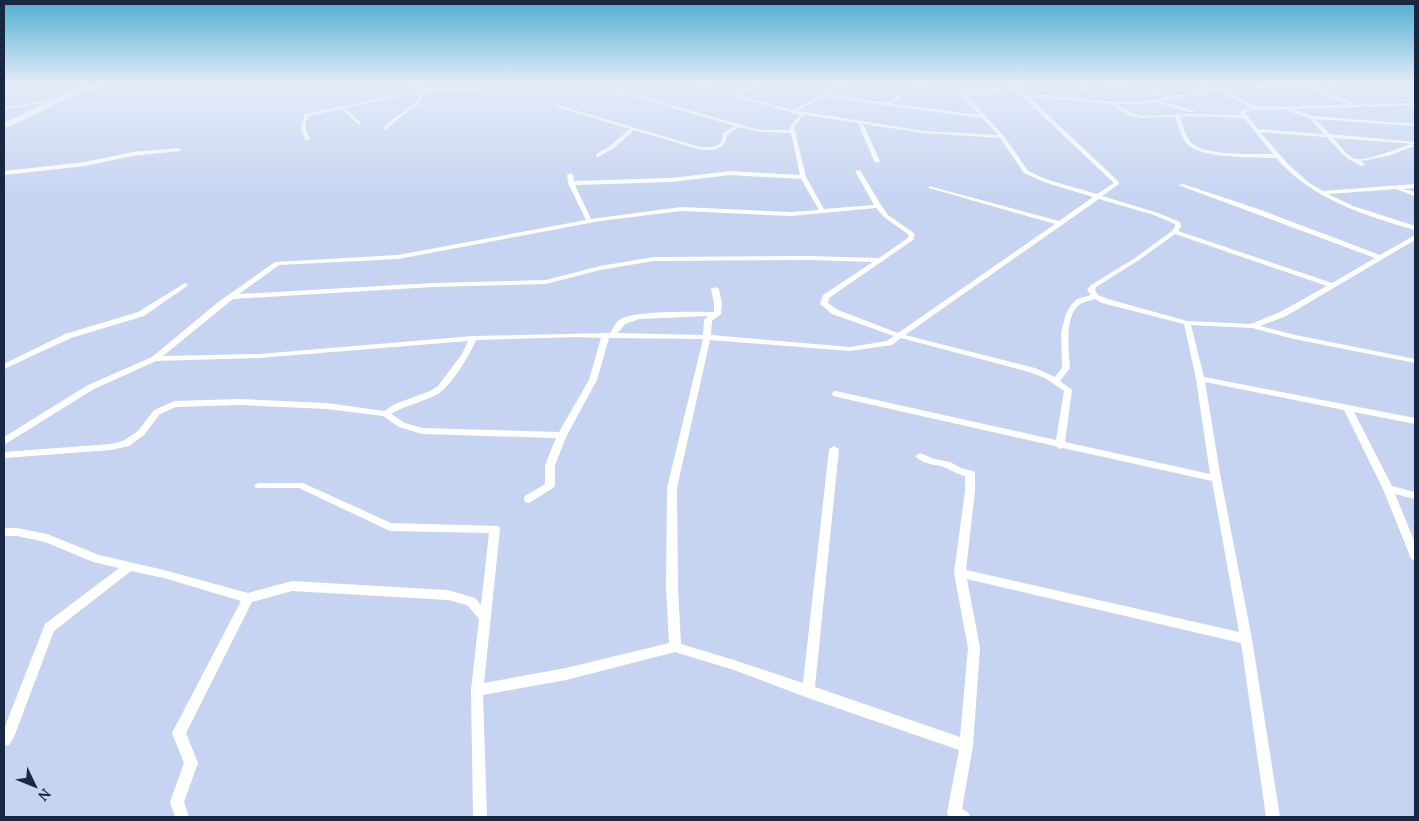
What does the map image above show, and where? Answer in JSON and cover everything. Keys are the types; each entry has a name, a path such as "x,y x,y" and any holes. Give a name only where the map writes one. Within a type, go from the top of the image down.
{"street":[{"path":"304,122 303,131 308,139"},
{"path":"385,129 390,122"},
{"path":"611,122 700,148 712,149 724,142 725,134 738,126"},
{"path":"725,122 762,131 793,132"},
{"path":"795,122 793,132 803,177 822,212"},
{"path":"856,122 924,132 1002,137"},
{"path":"988,122 1002,137 1026,172 1046,181 1178,223 1178,227 1174,232 1137,259 1092,286 1091,290 1095,296 1105,301 1187,323 1252,326 1415,361"},
{"path":"155,358 259,356 473,338 610,335 707,337 850,349 889,343 1117,183 1053,122"},
{"path":"1180,122 1191,146 1198,149 1225,154 1277,156"},
{"path":"1251,122 1277,156 1303,182 1320,193 1344,204 1415,228"},
{"path":"1316,122 1353,161 1362,164"},
{"path":"1390,122 1415,124"},
{"path":"860,123 877,161"},
{"path":"598,155 612,147 633,129"},
{"path":"1258,130 1413,143"},
{"path":"1353,161 1386,155 1410,146 1413,143"},
{"path":"4,173 84,164 132,154 178,150"},
{"path":"858,172 878,206 890,219 912,234 912,238 905,245 879,260 826,297 824,304 835,312 900,336 1032,370 1056,381 1068,390 1060,446"},
{"path":"571,184 671,180 730,173 803,177"},
{"path":"570,175 571,184 590,220"},
{"path":"1181,185 1238,203 1379,257"},
{"path":"1320,193 1415,186"},
{"path":"931,187 1060,223"},
{"path":"1392,187 1415,194"},
{"path":"4,442 91,386 155,358 276,263 398,257 590,220 681,209 791,214 878,206"},
{"path":"1174,232 1332,285"},
{"path":"1252,326 1283,314 1415,237"},
{"path":"231,297 432,285 546,282 600,268 654,259 808,258 879,260"},
{"path":"4,367 68,336 141,314 185,285"},
{"path":"715,288 718,304 717,314"},
{"path":"1056,381 1066,368 1064,335 1070,312 1078,302 1095,296"},
{"path":"529,499 550,486 550,465 562,435 593,380 610,335 621,323 627,320 652,316 717,314"},
{"path":"675,647 672,588 672,488 707,337 708,320 717,314"},
{"path":"1187,323 1200,379 1216,479 1246,640 1273,817"},
{"path":"385,414 441,388 466,354 473,338"},
{"path":"1200,379 1415,421"},
{"path":"836,394 1060,446 1216,479"},
{"path":"4,455 112,447 126,444 140,433 157,412 175,404 240,402 318,406 385,414 402,425 422,431 562,435"},
{"path":"1348,409 1388,490 1415,556"},
{"path":"808,692 834,448"},
{"path":"920,456 932,462 947,464 958,471 970,474 970,491 960,573 974,648 966,746 954,813 963,817"},
{"path":"259,486 300,484 390,526 495,529 477,690 480,817"},
{"path":"1388,490 1415,495"},
{"path":"4,532 16,532 48,538 96,559 164,574 248,598 292,586 448,596 471,601 485,618"},
{"path":"4,740 9,733 49,628 128,567"},
{"path":"960,573 1246,640"},
{"path":"182,817 177,802 191,763 179,733 248,598"},
{"path":"477,690 566,674 675,647 734,665 966,746"}]}
